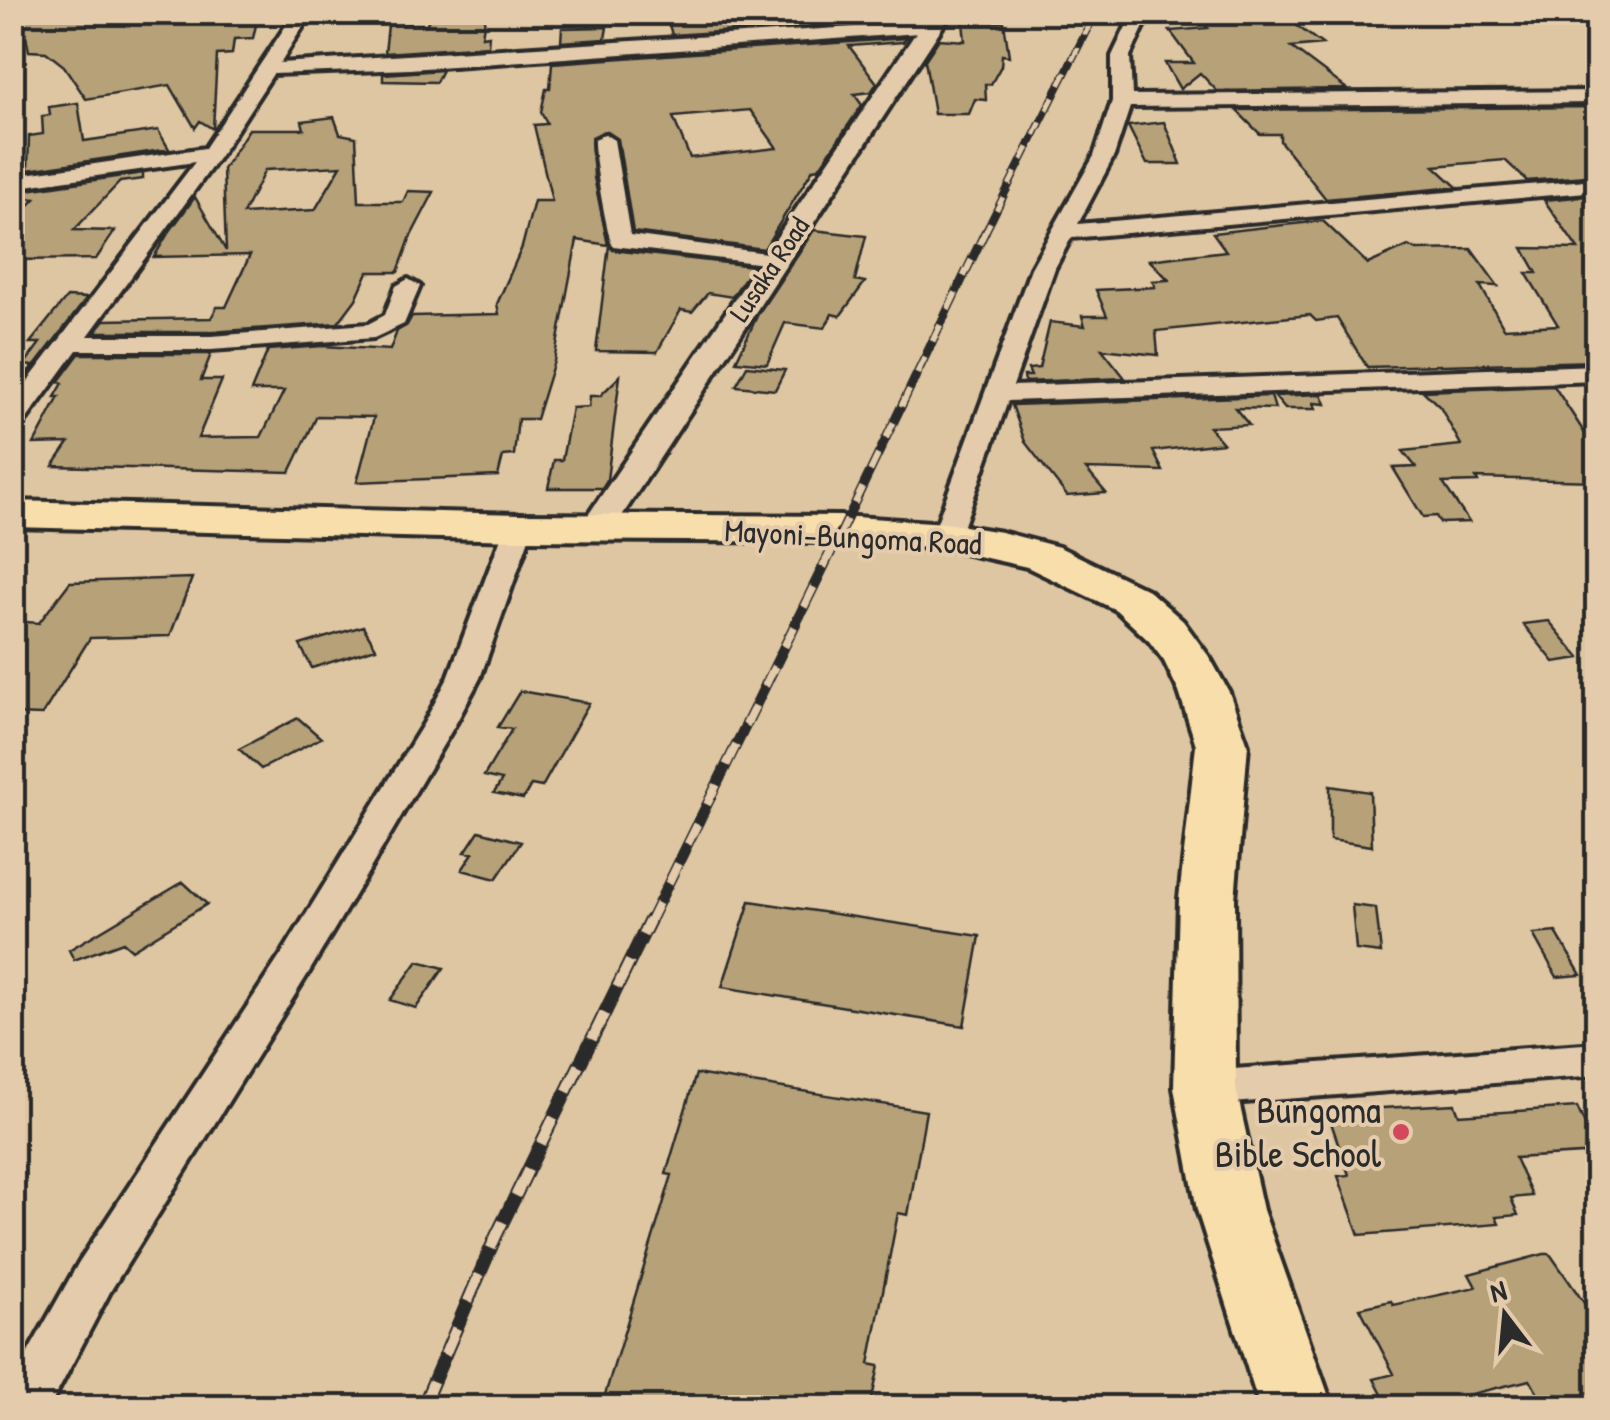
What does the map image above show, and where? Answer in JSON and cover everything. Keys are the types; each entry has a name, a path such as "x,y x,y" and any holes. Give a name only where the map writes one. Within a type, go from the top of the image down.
{"main road":[{"name":"Mayoni-Bungoma Road","path":"12,514 840,529 946,536 1042,557 1132,600 1166,631 1204,692 1222,745 1207,899 1205,1088 1230,1210 1298,1408"}],"street":[{"path":"12,422 212,154 304,12"},
{"path":"946,536 1042,268 1104,156 1122,101 1121,56 1142,12"},
{"path":"264,69 410,64 936,20"},
{"name":"Lusaka Road","path":"598,527 936,20"},
{"path":"1122,101 1598,98"},
{"path":"604,140 614,191 615,230 621,241 774,261"},
{"path":"14,178 212,154"},
{"path":"1062,232 1598,184"},
{"path":"73,343 211,342 374,331 394,319 408,286"},
{"path":"995,394 1598,373"},
{"path":"23,1408 95,1276 296,962 440,724 464,678 518,526"},
{"path":"1205,1088 1598,1059"}],"building":[{"path":"34,12 259,12 253,38 234,39 232,54 217,55 213,129 200,121 195,128 170,85 86,99 64,66 46,52 29,51 26,36 12,37 12,16"},
{"path":"486,12 482,36 489,35 488,46 385,53 388,25 427,24 430,15"},
{"path":"682,12 921,12 917,19 672,35 668,21 684,20"},
{"path":"1227,14 1282,15 1322,44 1291,47 1347,89 1217,91 1200,73 1180,89 1165,63 1194,63 1170,31 1208,28 1204,23 1222,22 1218,16"},
{"path":"963,22 1004,22 1009,56 1002,55 991,84 985,84 986,100 975,99 969,114 934,114 925,60 939,39 965,41"},
{"path":"607,27 605,39 561,42 562,28"},
{"path":"906,38 903,42 849,46 877,83 871,92 854,94 862,105 819,168 813,169 764,249 633,232 618,139 606,131 592,137 594,177 608,245 577,240 554,361 536,419 518,419 514,455 503,456 498,476 357,482 374,417 317,416 290,472 53,466 69,443 34,444 59,397 55,397 63,383 58,382 79,354 211,354 201,380 222,380 198,438 261,437 284,391 251,391 268,350 323,346 390,350 397,331 412,316 499,314 497,304 522,247 534,201 552,201 534,125 547,124 541,112 546,89 550,89 552,63","holes":["750,110 777,148 690,158 673,117"]},
{"path":"442,70 436,82 383,81 383,74"},
{"path":"78,103 84,141 158,130 169,149 28,170 29,136 43,134 42,116 50,115 49,107"},
{"path":"1598,107 1598,175 1527,181 1505,160 1434,166 1457,187 1326,199 1280,141 1280,134 1260,134 1236,110"},
{"path":"334,117 340,134 356,137 359,202 403,202 408,191 434,192 398,272 368,272 356,299 338,323 211,332 95,332 105,320 211,318 217,307 226,307 250,255 154,257 195,197 226,251 223,169 249,129 304,129 302,121","holes":["341,166 315,210 243,214 265,170"]},
{"path":"1164,122 1181,164 1147,164 1128,126"},
{"path":"143,173 143,179 120,182 74,230 115,231 96,259 12,260 12,223 35,199 27,198 27,190"},
{"path":"1598,195 1598,361 1367,367 1337,318 1316,321 1310,315 1156,331 1158,355 1102,349 1125,378 1025,382 1024,376 1031,376 1028,369 1039,368 1050,322 1085,326 1082,316 1107,316 1096,290 1155,287 1152,281 1169,280 1149,260 1226,251 1213,233 1284,225 1323,221 1368,264 1408,246 1417,250 1471,249 1498,286 1480,285 1504,328 1558,325 1526,273 1537,273 1523,248 1578,249 1544,200"},
{"path":"814,230 866,236 855,280 865,282 840,316 832,314 825,328 785,323 767,364 736,361 758,314"},
{"path":"609,245 613,250 753,266 732,297 708,293 692,312 681,310 657,352 596,351"},
{"path":"67,297 87,298 24,380 20,380 33,366 24,365 40,343 30,343"},
{"path":"747,366 785,370 775,390 736,386"},
{"path":"620,376 607,480 602,488 548,488 554,460 562,460 572,408 589,407 590,396 600,396"},
{"path":"1554,386 1586,435 1593,436 1598,452 1598,481 1476,478 1478,482 1443,483 1469,522 1440,523 1436,516 1423,517 1393,468 1416,467 1403,451 1461,445 1440,407 1423,391"},
{"path":"1322,394 1326,404 1314,403 1316,409 1285,409 1274,396"},
{"path":"1271,396 1275,409 1235,408 1249,425 1209,427 1223,443 1153,451 1163,471 1086,469 1106,493 1067,496 1025,442 1012,405"},
{"path":"192,578 170,636 90,638 42,715 12,714 12,621 39,623 70,582"},
{"path":"1549,621 1580,658 1554,662 1523,624"},
{"path":"363,626 376,648 312,668 300,645"},
{"path":"520,691 589,703 542,787 531,785 523,799 494,793 502,780 484,776 512,729 498,727"},
{"path":"298,718 321,738 261,769 239,749"},
{"path":"1330,786 1370,792 1372,846 1330,840"},
{"path":"479,831 521,842 496,879 462,870 473,853 465,852"},
{"path":"183,882 207,904 132,950 123,942 74,960 69,950"},
{"path":"750,901 980,936 964,1026 722,987"},
{"path":"1352,905 1376,908 1381,953 1356,950"},
{"path":"1556,932 1581,975 1557,977 1533,934"},
{"path":"418,961 444,968 416,1008 390,1000"},
{"path":"696,1074 926,1111 908,1215 898,1213 869,1364 879,1366 870,1408 601,1408 672,1175 666,1174"},
{"path":"1455,1104 1459,1115 1577,1107 1598,1153 1515,1158 1532,1196 1511,1198 1518,1215 1496,1217 1499,1224 1359,1235 1338,1176 1349,1175 1327,1111"},
{"path":"1550,1254 1598,1323 1598,1408 1546,1408 1530,1380 1454,1398 1459,1408 1389,1408 1374,1379 1394,1374 1360,1308 1476,1287 1469,1274"}],"railway":[{"path":"984,235 1096,12"},
{"path":"839,536 985,232"},
{"path":"649,923 840,533"},
{"path":"422,1408 496,1236 650,920"}],"place":[{"name":"Bungoma Bible School","path":"1401,1132"}]}
